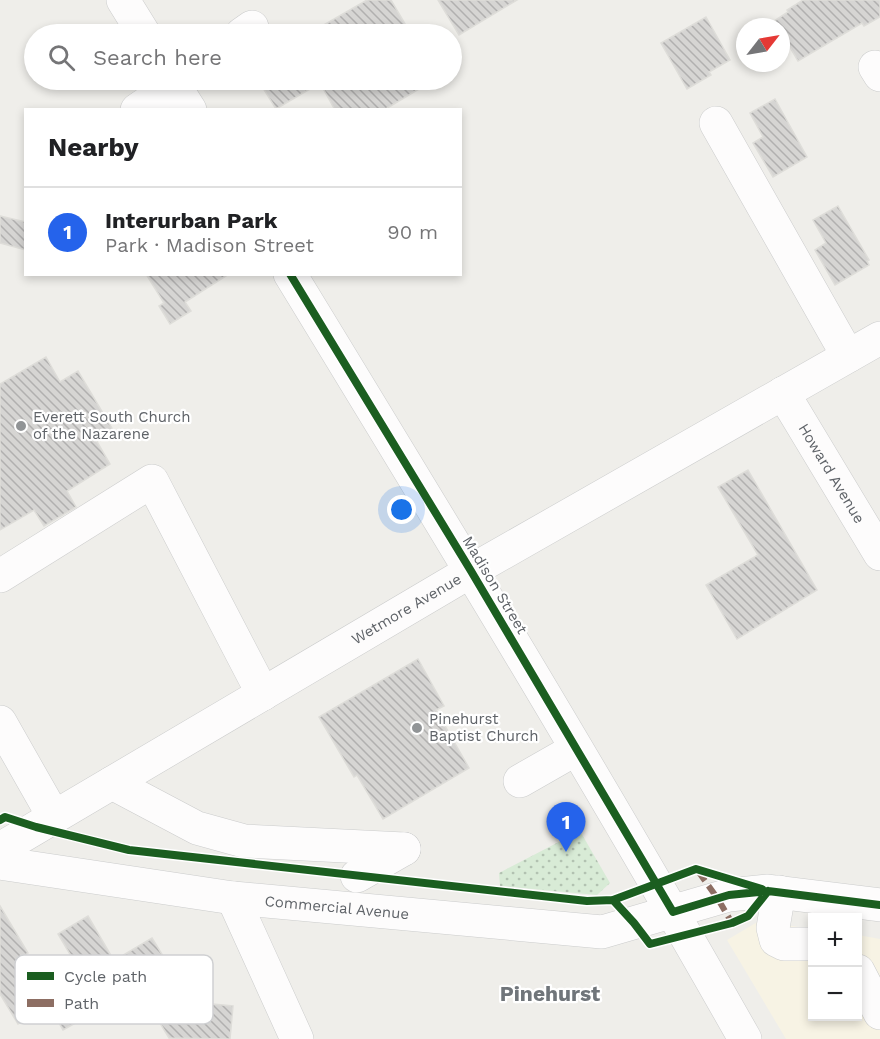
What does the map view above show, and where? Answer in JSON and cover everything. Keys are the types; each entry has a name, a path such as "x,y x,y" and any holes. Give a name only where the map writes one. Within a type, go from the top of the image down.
{"street":[{"path":"123,0 138,24"},
{"path":"141,108 175,90"},
{"path":"716,123 848,356"},
{"name":"Madison Street","path":"291,276 471,571 673,912 745,1039"},
{"name":"Wetmore Avenue","path":"0,849 471,571 880,338"},
{"name":"Howard Avenue","path":"783,393 880,554"},
{"path":"0,576 152,481 263,694"},
{"path":"0,722 54,817"},
{"path":"520,781 576,749"},
{"path":"112,783 197,828 244,841 404,849 357,876"},
{"name":"Commercial Avenue","path":"0,863 233,898 602,932 729,895 768,891 880,905"},
{"path":"779,892 773,928 776,940 784,944 808,944"},
{"path":"233,898 297,1039"},
{"path":"862,960 880,962"},
{"path":"862,978 880,1012"}],"shaded area":[{"path":"759,921 808,928 808,1021 862,1021 862,936 880,939 880,1039 786,1039 727,940"}],"green space":[{"path":"580,831 610,883 597,895 500,886 499,873"}],"building":[{"path":"367,0 391,0 405,24 325,24"},
{"path":"438,0 517,0 462,33 462,24 452,24"},
{"path":"803,0 880,0 880,17 864,26 862,23 798,61 790,47 790,18 779,18 788,12 787,10"},
{"path":"706,17 730,60 709,72 711,75 687,89 661,43"},
{"path":"264,90 308,90 278,108 275,108"},
{"path":"324,90 417,90 387,108 334,108"},
{"path":"775,99 807,157 773,177 753,143 763,137 750,113"},
{"path":"838,206 869,260 867,261 869,265 835,285 815,250 826,243 813,220"},
{"path":"0,216 24,222 24,249 0,243"},
{"path":"147,276 226,276 185,302 191,311 170,324 159,306 164,303"},
{"path":"46,357 60,382 78,371 113,430 96,440 110,464 67,491 76,507 44,526 34,510 0,530 0,384"},
{"path":"748,470 817,590 737,639 706,585 758,555 718,487"},
{"path":"418,659 444,706 436,710 469,768 383,819 357,775 354,777 319,717"},
{"path":"0,906 28,953 15,955 15,1019 0,994"},
{"path":"88,916 111,955 70,955 58,934"},
{"path":"152,938 162,955 123,955"},
{"path":"213,1004 233,1006 230,1039 169,1038 161,1024 213,1024"},
{"path":"60,1024 74,1024 63,1030"}],"marked path":[{"path":"698,871 732,923"}],"cycle path":[{"path":"291,276 471,571 673,912 729,895 768,891 880,905"},
{"path":"0,820 5,817 129,850 587,901 613,900 696,869 762,889"},
{"path":"613,900 650,944 732,923 748,916 768,891"}],"place":[{"name":"Everett South Church of the Nazarene","path":"21,426"},
{"name":"Pinehurst Baptist Church","path":"417,728"},
{"name":"Interurban Park","path":"566,852"}],"district":[{"name":"Pinehurst","path":"550,993"}]}
